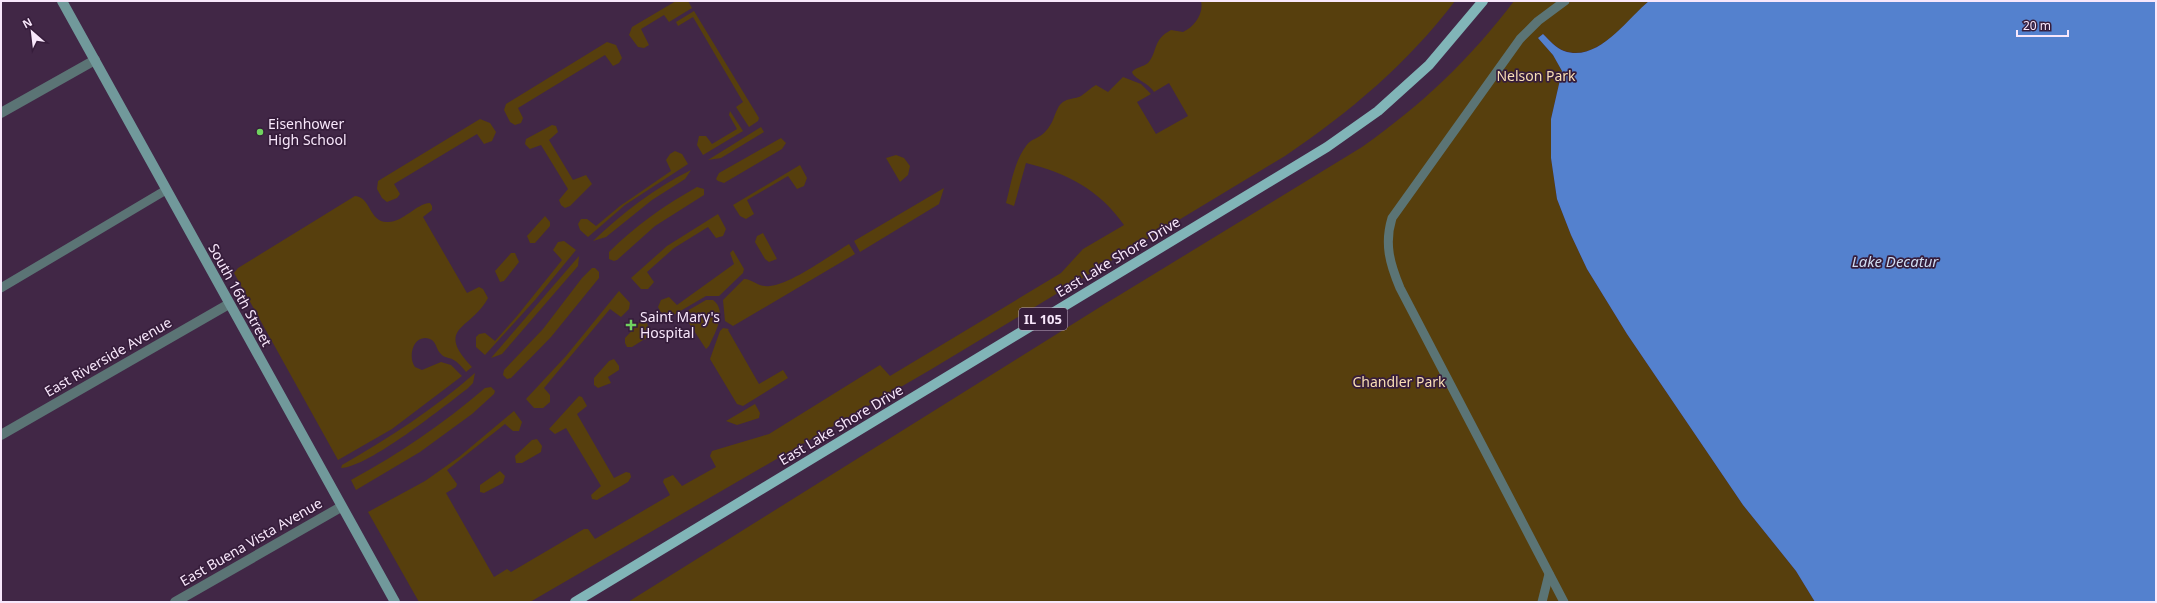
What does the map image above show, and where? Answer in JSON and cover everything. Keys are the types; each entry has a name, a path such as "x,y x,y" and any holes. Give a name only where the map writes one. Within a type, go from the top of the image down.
{"main road":[{"name":"East Lake Shore Drive","path":"575,602 1327,147 1378,111 1429,65 1467,22 1483,1"}],"street":[{"name":"South 16th Street","path":"62,1 395,602"},
{"path":"1,113 95,60"},
{"name":"East Riverside Avenue","path":"1,435 229,304"},
{"name":"East Buena Vista Avenue","path":"175,602 341,507"}],"lane":[{"path":"1564,602 1400,288 1389,258 1387,245 1388,232 1392,218 1399,207 1520,39 1538,21 1565,1"},
{"path":"1,288 166,190"},
{"path":"1542,602 1549,574"}],"green space":[{"path":"676,1 688,1 692,8 669,22 664,15 641,29 649,45 644,48 638,47 629,35 632,27"},
{"path":"1201,1 1455,1 1418,45 1376,86 1309,140 1285,156 930,370 530,602 419,602 368,512 425,481 459,457 514,411 522,422 519,431 513,431 505,424 447,470 457,484 456,487 446,493 494,577 507,569 511,572 584,529 588,529 595,539 670,495 663,482 664,479 673,475 682,486 716,467 710,456 712,451 769,434 880,365 890,376 1061,273 1083,249 1124,225 1104,202 1081,184 1055,172 1026,163 1014,206 1006,203 1016,166 1026,146 1048,128 1060,104 1069,99 1081,96 1096,85 1108,92 1123,77 1141,84 1151,94 1137,102 1156,134 1188,116 1169,83 1154,92 1132,72 1148,63 1158,42 1165,34 1171,30 1183,32 1191,27 1200,15 1202,6"},
{"name":"Chandler Park","path":"1514,1 1649,1 1611,37 1600,45 1589,50 1577,53 1565,51 1556,46 1543,34 1538,38 1553,55 1562,71 1551,119 1551,158 1557,199 1571,235 1587,269 1627,334 1743,505 1796,571 1815,602 628,602 1100,307 1362,147 1405,114 1444,80 1480,43"},
{"path":"694,11 759,118 758,121 749,127 736,107 743,102 693,17 678,26 676,22"},
{"path":"607,42 616,45 622,58 619,63 613,66 605,55 518,108 523,118 521,123 515,125 510,122 504,110 506,104"},
{"path":"730,111 743,131 703,155 697,145 699,136 706,136 712,144 737,129 729,115"},
{"path":"480,119 490,123 496,132 492,141 484,144 477,134 394,184 400,194 397,198 387,202 382,198 377,189 378,181"},
{"path":"552,125 556,126 558,132 549,140 573,180 586,175 592,184 570,206 565,208 561,205 559,200 568,189 541,145 530,149 525,144 526,139"},
{"path":"761,127 764,132 721,158 708,160"},
{"path":"781,138 786,143 782,149 724,183 716,179 719,173"},
{"path":"675,151 682,154 688,164 625,205 588,237 580,230 578,224 581,219 587,219 596,226 620,206 671,171 666,160 670,154"},
{"path":"896,155 904,158 910,166 908,175 900,182 886,158"},
{"path":"800,165 807,178 804,186 797,189 788,176 747,200 754,214 746,219 740,216 733,205"},
{"path":"691,170 685,179 652,200 606,237 593,241 639,202"},
{"path":"697,187 704,189 704,195 655,226 617,260 614,261 609,259 609,252 629,233 673,201"},
{"path":"944,188 939,204 860,252 854,241"},
{"path":"355,196 364,200 377,218 381,221 387,222 398,220 419,207 430,203 432,210 423,217 467,293 479,287 483,289 488,298 481,309 465,323 456,336 456,344 461,354 472,367 466,372 452,359 442,355 432,340 424,338 420,339 416,342 412,352 415,367 422,370 441,362 451,365 462,376 392,429 338,460 234,273 238,268"},
{"path":"718,214 726,229 723,236 716,238 708,227 674,248 647,272 654,282 648,289 641,289 631,278 667,246"},
{"path":"545,216 550,222 550,226 535,243 530,243 527,236"},
{"path":"763,233 777,259 769,262 765,259 755,242 757,236"},
{"path":"564,241 576,250 535,300 485,355 476,347 476,337 479,334 485,333 495,341 562,260 553,250 558,242"},
{"path":"849,244 855,254 733,326 725,321 723,300 744,279 762,286 779,284 799,275"},
{"path":"733,250 744,269 743,273 719,296 706,296 665,320 658,307 661,300 669,297 677,305 734,264 730,253"},
{"path":"511,253 515,253 519,262 504,281 500,282 495,271"},
{"path":"579,256 578,266 502,354 491,358"},
{"path":"592,268 595,268 599,272 599,278 551,337 511,378 507,379 503,375 504,370 543,329 582,278"},
{"path":"619,291 630,303 629,309 621,317 610,309 544,388 550,395 550,402 543,408 534,408 526,399 566,356"},
{"path":"706,300 713,300 720,310 720,316 714,335 706,349 685,317 687,311"},
{"path":"641,321 647,323 651,335 632,347 627,347 625,338"},
{"path":"723,328 729,329 728,330 759,384 783,370 788,378 743,406 737,404 710,359 720,331"},
{"path":"614,359 619,366 619,370 608,377 611,383 598,388 594,385 594,378 609,361"},
{"path":"475,373 473,383 467,389 406,435 369,458 353,465 341,468 342,465 394,434 444,399"},
{"path":"491,387 495,391 494,394 472,414 420,452 356,490 351,480 403,449 437,426 485,388"},
{"path":"579,396 582,397 587,406 577,414 614,478 626,472 630,473 631,477 628,482 597,500 592,499 591,495 601,486 566,428 555,434 549,429"},
{"path":"755,404 760,413 759,418 737,425 726,421"},
{"path":"537,439 542,446 541,452 522,463 516,463 515,456 532,440"},
{"path":"500,471 505,476 503,483 484,493 480,492 480,485"}],"water":[{"name":"Lake Decatur","path":"1649,1 2156,1 2156,602 1815,602 1796,571 1743,505 1627,334 1587,269 1571,235 1557,199 1551,158 1551,119 1562,71 1553,55 1538,38 1543,34 1555,46 1564,51 1577,53 1589,51 1611,37"}],"place":[{"name":"Eisenhower High School","path":"260,132"},
{"name":"Saint Mary's Hospital","path":"631,325"}],"park label":[{"name":"Nelson Park","path":"1536,76"}]}
